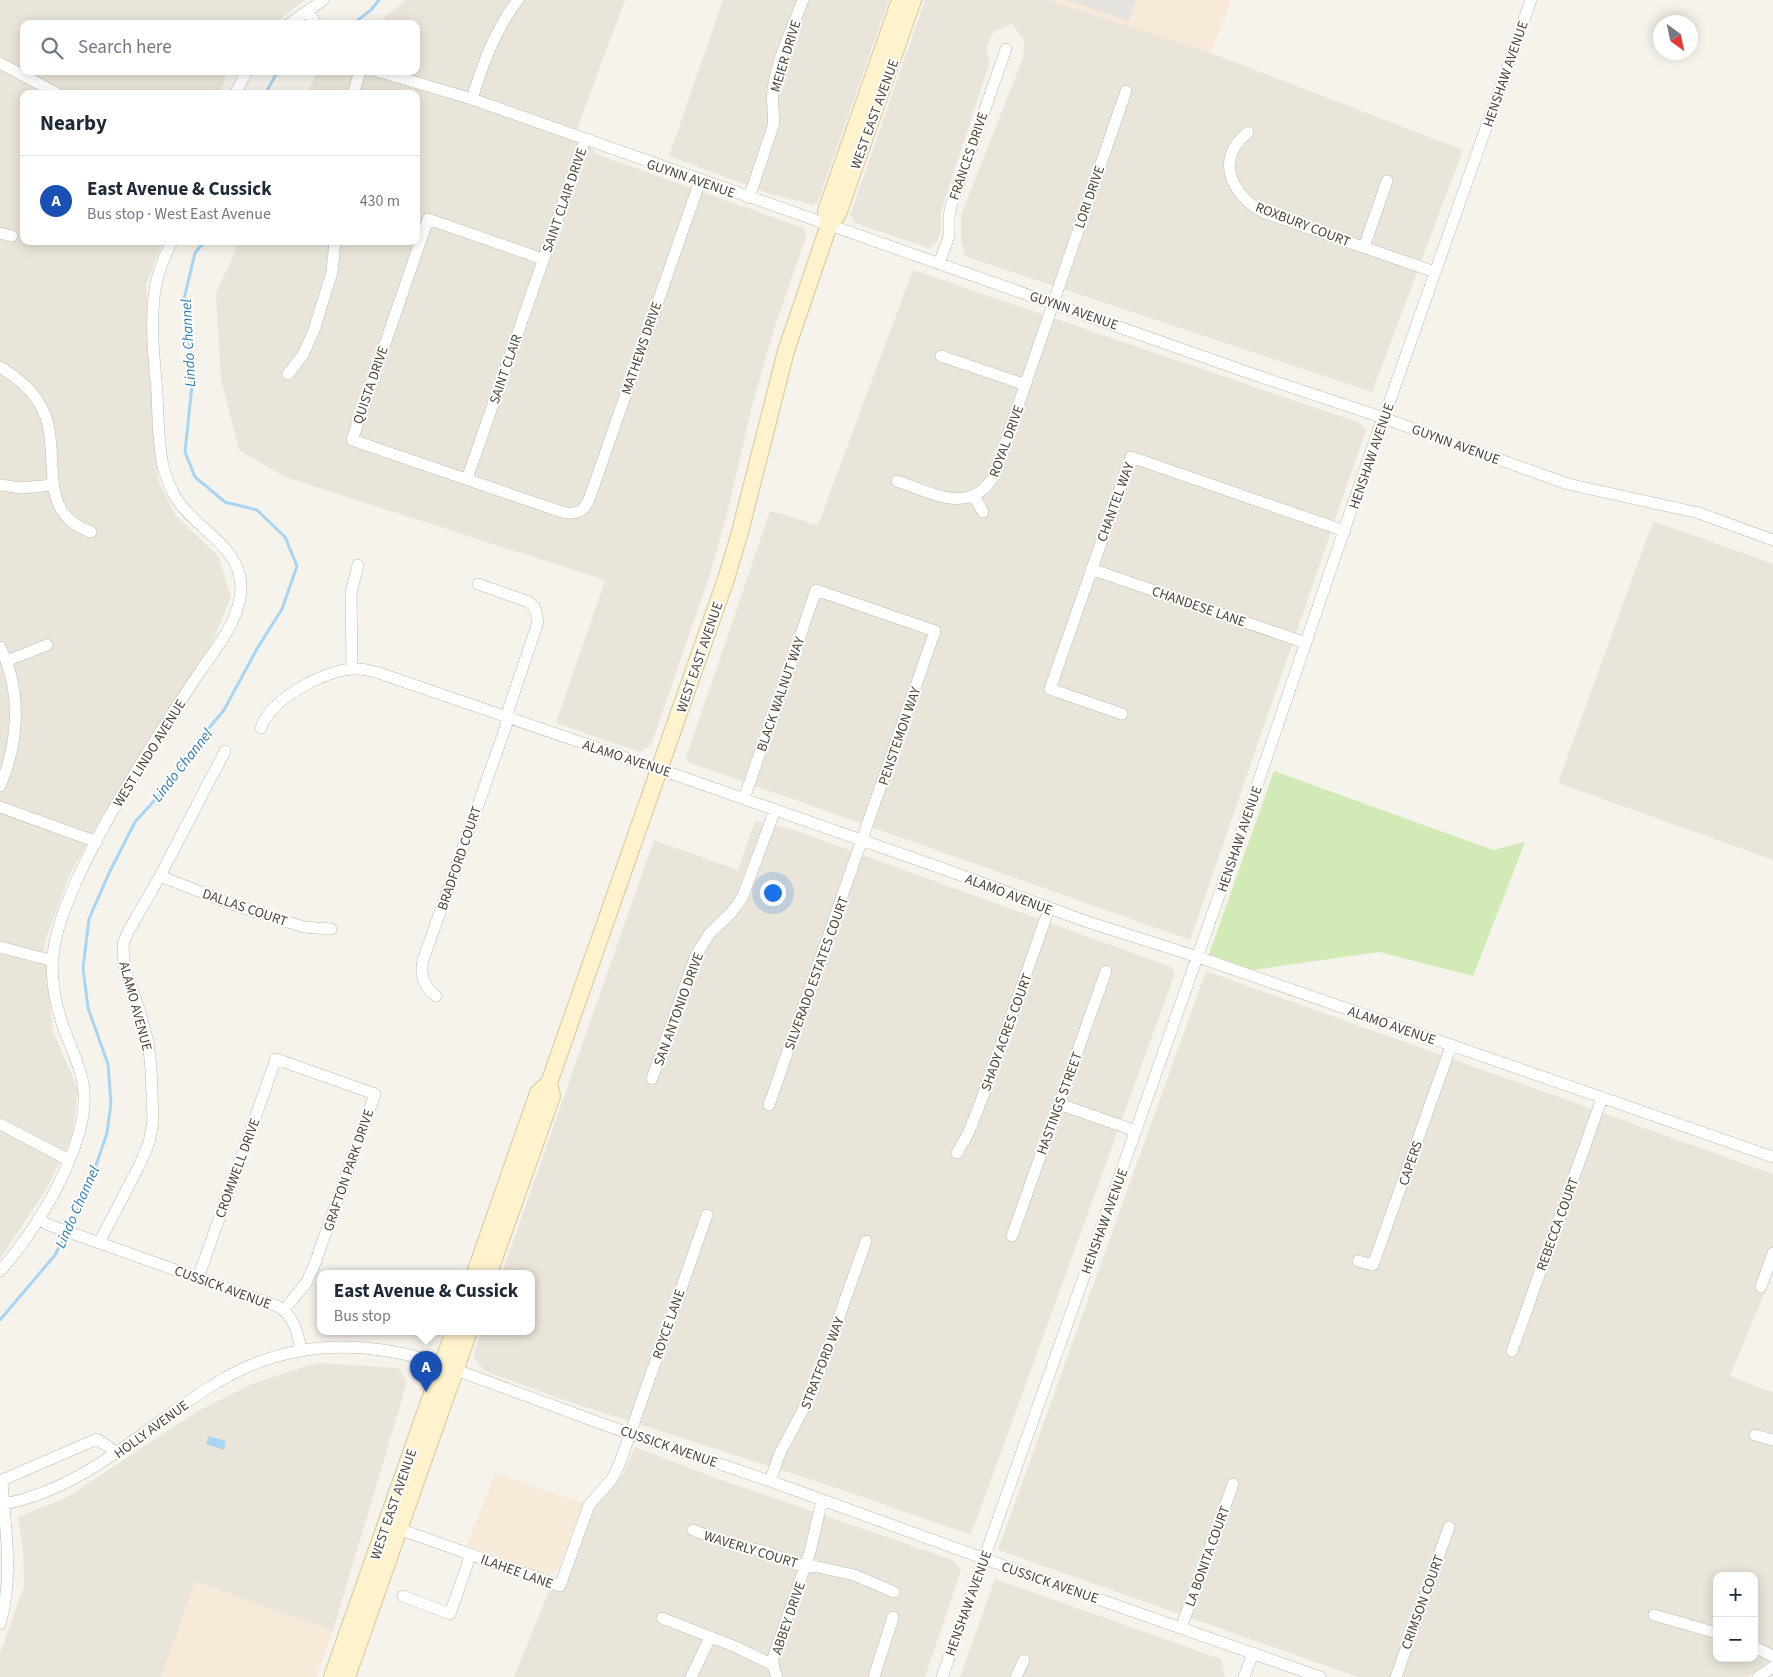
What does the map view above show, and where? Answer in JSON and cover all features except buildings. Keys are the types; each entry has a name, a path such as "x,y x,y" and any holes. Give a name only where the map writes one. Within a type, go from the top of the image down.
{"main road":[{"name":"WEST EAST AVENUE","path":"829,225 826,211 900,0"},
{"name":"WEST EAST AVENUE","path":"476,1270 538,1093 549,1083 660,770 732,560 786,351 829,225 838,214 913,0"},
{"name":"WEST EAST AVENUE","path":"490,1270 552,1096 549,1083"},
{"name":"WEST EAST AVENUE","path":"347,1677 399,1529 449,1367 453,1335"},
{"name":"WEST EAST AVENUE","path":"332,1677 449,1367 467,1335"}],"street":[{"path":"295,20 322,0"},
{"path":"472,99 493,39 500,25 518,0"},
{"name":"MEIER DRIVE","path":"749,198 773,126 772,96 775,81 802,0"},
{"name":"HENSHAW AVENUE","path":"942,1677 1198,957 1531,0"},
{"path":"307,11 313,20"},
{"name":"FRANCES DRIVE","path":"939,264 949,236 949,216 952,203 1006,49"},
{"path":"0,63 20,74"},
{"path":"22,75 51,90"},
{"path":"238,90 245,75"},
{"path":"354,90 359,75"},
{"name":"GUYNN AVENUE","path":"391,75 472,99 749,198 1258,376 1384,418 1568,484 1699,513 1773,540"},
{"name":"LORI DRIVE","path":"1054,304 1066,263 1126,91"},
{"name":"ROXBURY COURT","path":"1248,132 1235,147 1230,159 1232,176 1244,200 1265,213 1435,272"},
{"name":"SAINT CLAIR DRIVE","path":"543,259 585,140"},
{"name":"MATHEWS DRIVE","path":"579,512 584,508 590,496 700,180"},
{"path":"1364,247 1386,181"},
{"name":"QUISTA DRIVE","path":"420,240 428,219 543,259"},
{"path":"0,233 12,236"},
{"name":"WEST LINDO AVENUE","path":"0,1271 43,1222 82,1127 84,1092 80,1070 59,1012 52,959 58,929 65,909 97,842 153,744 226,632 241,595 240,578 234,561 180,504 168,483 163,464 154,360 153,313 157,280 170,245"},
{"path":"288,374 304,355 314,330 332,272 335,245"},
{"name":"QUISTA DRIVE","path":"418,245 352,440 568,514 579,512"},
{"name":"SAINT CLAIR","path":"467,479 543,259"},
{"name":"ROYAL DRIVE","path":"974,496 984,489 994,476 1054,304"},
{"path":"941,356 1026,385"},
{"path":"0,367 23,383 41,406 50,435 53,485 57,500 65,515 75,525 91,532"},
{"name":"CHANTEL WAY","path":"1122,714 1050,689 1131,456 1345,531"},
{"path":"898,481 950,499 974,496 983,512"},
{"path":"0,485 21,488 53,485"},
{"path":"352,669 351,593 358,565"},
{"name":"CHANDESE LANE","path":"1092,569 1306,643"},
{"name":"BRADFORD COURT","path":"436,996 428,989 423,979 423,960 506,726 538,626 535,608 524,600 478,584"},
{"name":"PENSTEMON WAY","path":"816,590 935,631 863,841"},
{"name":"BLACK WALNUT WAY","path":"744,799 816,590"},
{"path":"6,661 46,645"},
{"path":"0,647 6,661 14,692 15,718 11,757 0,786"},
{"name":"ALAMO AVENUE","path":"261,728 266,716 270,712 300,689 322,677 352,669 379,673 744,799 1049,909 1198,957 1773,1157"},
{"name":"ALAMO AVENUE","path":"99,1242 140,1164 152,1133 153,1111 148,1041 140,1009 124,966 122,950 128,932 160,876 225,751"},
{"path":"0,807 97,842"},
{"name":"SAN ANTONIO DRIVE","path":"652,1079 696,955 710,933 731,913 742,898 775,810"},
{"name":"SILVERADO ESTATES COURT","path":"769,1105 863,841"},
{"name":"DALLAS COURT","path":"160,876 231,904 304,927 332,929"},
{"name":"SHADY ACRES COURT","path":"957,1153 968,1134 981,1101 1049,909"},
{"path":"0,947 52,959"},
{"name":"HASTINGS STREET","path":"1012,1236 1106,971"},
{"name":"CAPERS","path":"1358,1261 1373,1265 1451,1046"},
{"name":"CROMWELL DRIVE","path":"198,1278 276,1059"},
{"name":"GRAFTON PARK DRIVE","path":"276,1059 375,1094 314,1266 306,1283 284,1310"},
{"name":"REBECCA COURT","path":"1512,1351 1602,1098"},
{"path":"1059,1104 1136,1131"},
{"path":"0,1124 69,1160"},
{"name":"ROYCE LANE","path":"629,1433 707,1214"},
{"name":"CUSSICK AVENUE","path":"43,1222 277,1306 284,1310 295,1325 301,1350 362,1346 387,1349 449,1367 629,1433 770,1481 984,1559 1320,1677"},
{"name":"STRATFORD WAY","path":"770,1481 780,1453 812,1393 866,1241"},
{"path":"1761,1287 1773,1253"},
{"name":"HOLLY AVENUE","path":"2,1504 31,1497 66,1484 92,1470 224,1378 255,1364 301,1350"},
{"name":"ILAHEE LANE","path":"399,1529 560,1586 585,1514 595,1497 616,1472 629,1433"},
{"path":"1755,1435 1773,1440"},
{"path":"0,1624 6,1598 9,1567 1,1481 97,1439 117,1453"},
{"name":"LA BONITA COURT","path":"1181,1628 1233,1484"},
{"name":"ABBEY DRIVE","path":"777,1677 773,1658 806,1565 822,1500"},
{"name":"CRIMSON COURT","path":"1396,1677 1449,1527"},
{"name":"WAVERLY COURT","path":"693,1530 725,1543 767,1552 795,1564 854,1575 894,1592"},
{"path":"403,1596 450,1614 471,1554"},
{"path":"1654,1615 1713,1632"},
{"path":"874,1677 893,1617"},
{"path":"662,1618 736,1647 773,1665"},
{"path":"691,1677 710,1638"},
{"path":"1758,1650 1773,1656"},
{"path":"1244,1677 1252,1653"},
{"path":"1016,1677 1024,1660"},
{"path":"1758,1677 1773,1667"}],"shaded area":[{"path":"0,0 305,0 279,20 20,20 20,75 227,75 221,90 20,90 20,245 161,245 146,284 158,480 176,516 218,556 231,597 209,650 71,871 44,944 53,1032 78,1089 72,1137 47,1188 0,1259"},
{"path":"406,0 625,0 577,129 596,154 803,228 806,232 806,237 775,326 752,406 727,514 710,574 651,745 640,752 556,723 605,580 285,477 239,450 221,380 216,293 238,245 420,245 420,90 309,90 315,75 420,75 420,20 382,20"},
{"path":"723,0 889,0 817,204 814,205 770,194 669,156"},
{"path":"925,0 1048,0 1211,53 1463,150 1372,392 965,256 961,242 961,215 1023,58 1024,40 1012,24 993,32 986,49 990,62 941,211 941,231 937,242 929,248 855,223 850,215"},
{"path":"1048,0 1231,0 1211,53"},
{"path":"1068,0 1136,0 1129,21"},
{"path":"913,270 1360,423 1366,430 1190,940 688,762 686,758 770,511 818,525"},
{"path":"1653,521 1773,564 1773,860 1558,783"},
{"path":"755,821 791,829 1171,967 1175,973 971,1535 846,1491 561,1399 485,1371 473,1356 481,1335 535,1335 535,1270 503,1270 654,840 738,870"},
{"path":"1206,971 1773,1174 1773,1272 1730,1376 1773,1393 1773,1659 1748,1677 1358,1677 998,1550"},
{"path":"317,1363 398,1368 407,1382 333,1631 196,1582 161,1677 0,1677 0,1654 24,1586 23,1550 18,1517 66,1498 196,1412 254,1383"},
{"path":"635,1447 710,1476 953,1560 961,1570 925,1677 514,1677 549,1591 576,1547 600,1493 622,1476"},
{"path":"495,1473 583,1503 558,1571 546,1575 467,1545"},
{"path":"995,1579 1221,1659 1225,1677 960,1677"},
{"path":"195,1582 333,1631 316,1677 161,1677"}],"green space":[{"path":"1274,771 1493,850 1525,842 1473,976 1379,952 1253,970 1209,954"}],"water":[{"path":"209,1436 226,1441 224,1450 206,1444"}],"waterway":[{"name":"Lindo Channel","path":"358,20 371,10 379,0"},
{"name":"Lindo Channel","path":"267,90 276,75"},
{"name":"Lindo Channel","path":"0,1320 55,1255 87,1192 107,1133 111,1103 108,1064 88,1008 83,968 89,919 109,873 135,822 163,791 194,746 224,710 258,647 282,609 297,566 285,537 257,510 225,502 195,477 185,452 193,376 184,299 195,253 202,245"}],"place":[{"name":"East Avenue & Cussick","path":"426,1392"}]}
